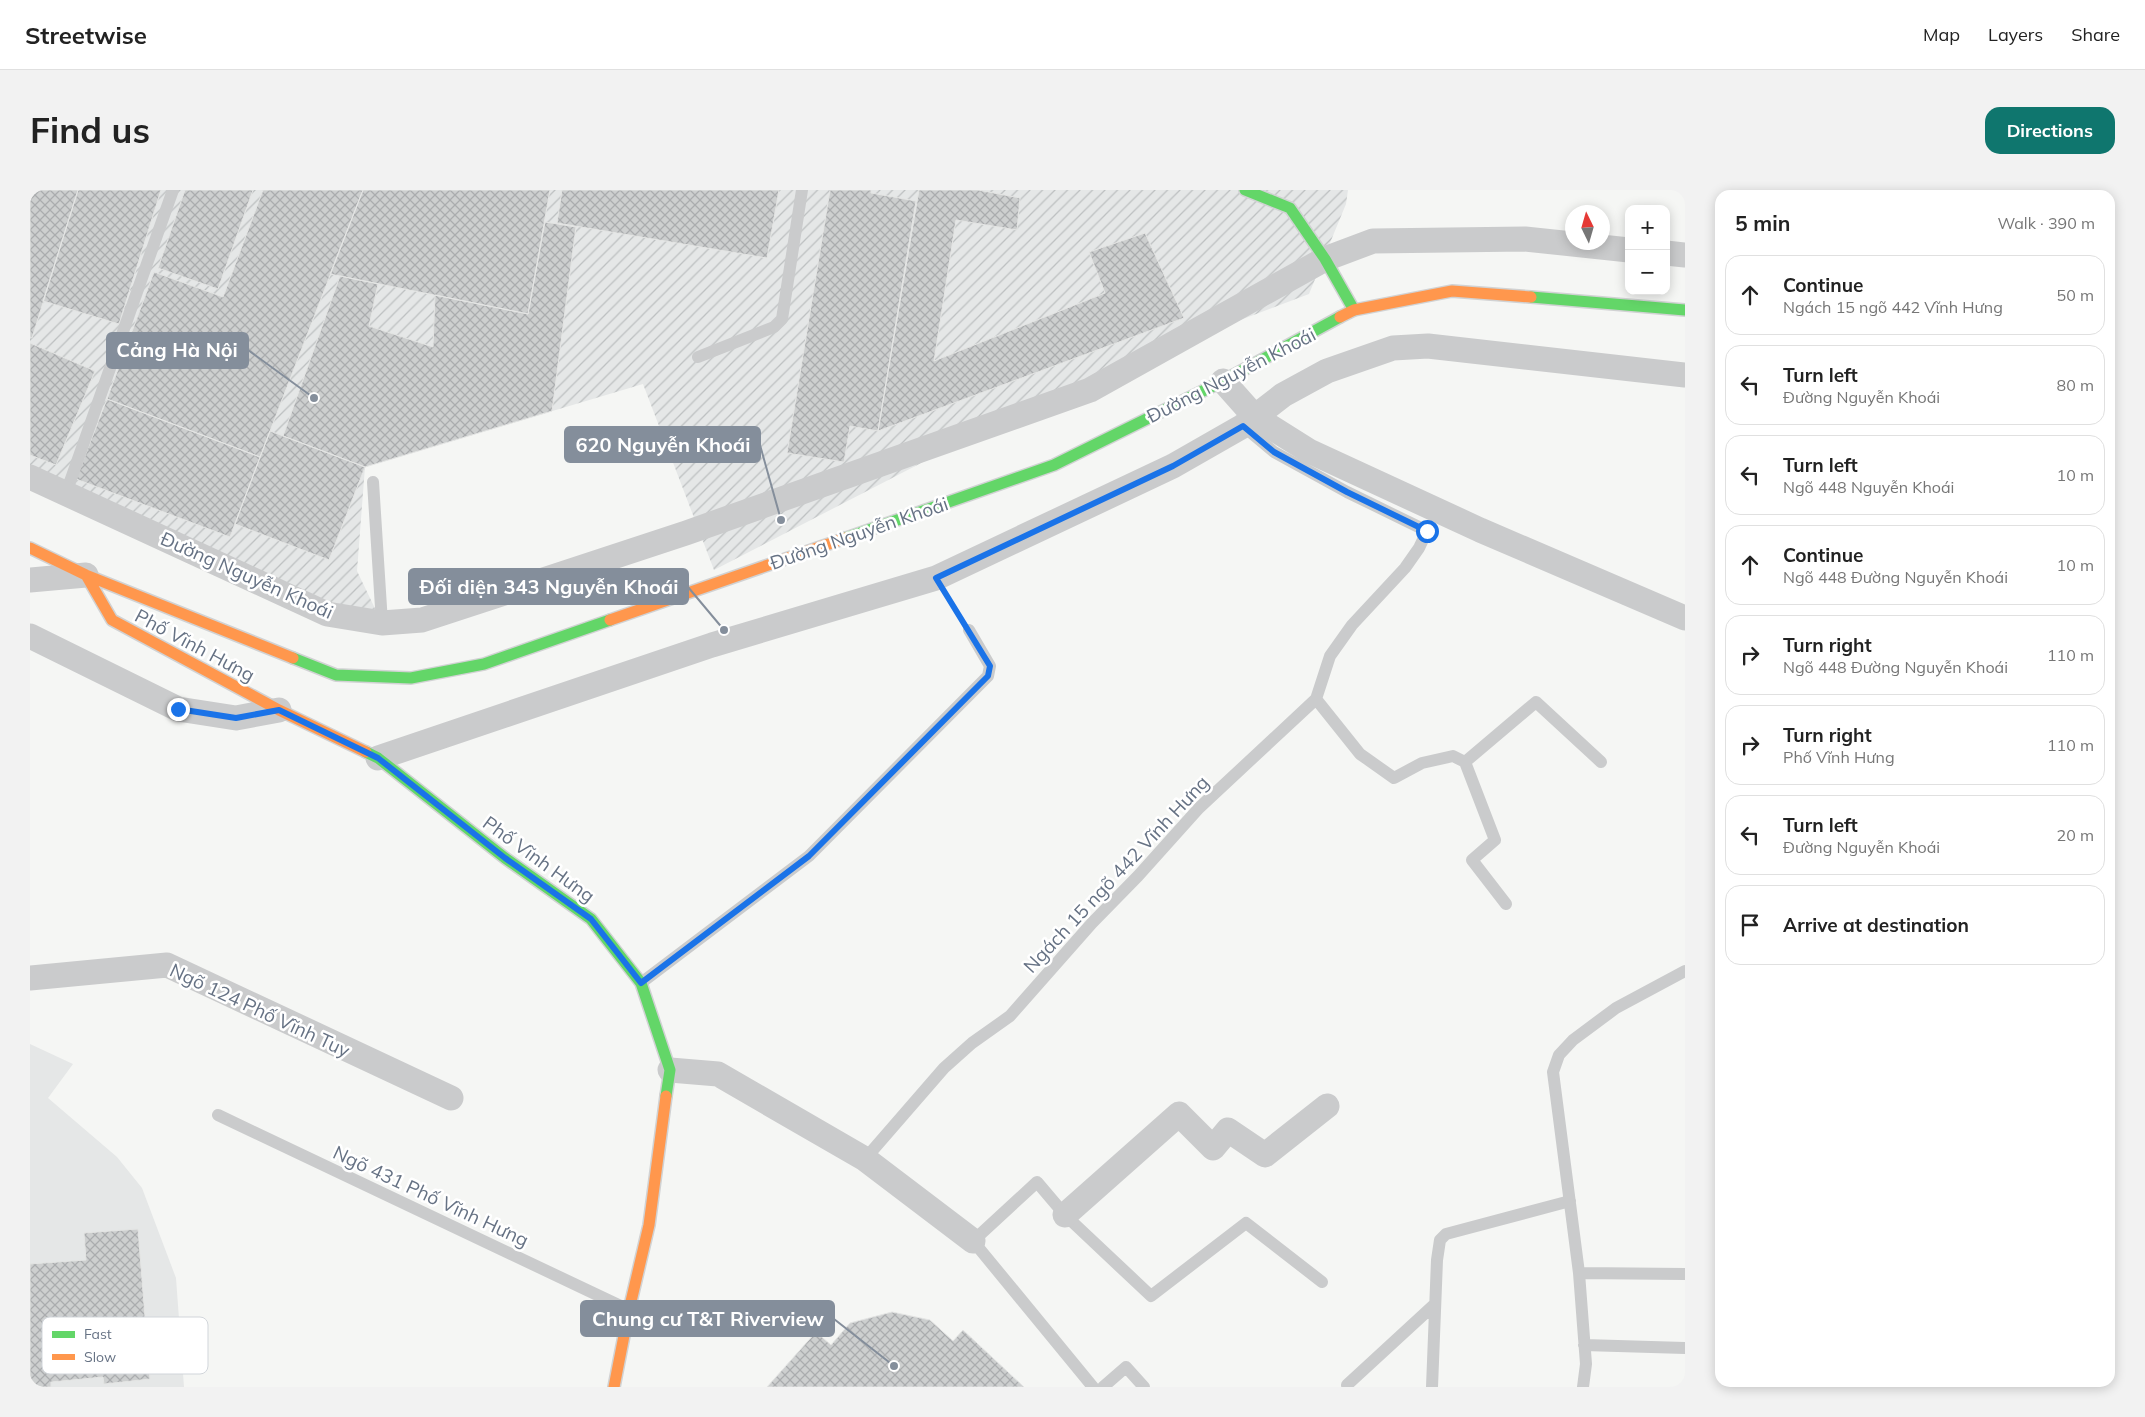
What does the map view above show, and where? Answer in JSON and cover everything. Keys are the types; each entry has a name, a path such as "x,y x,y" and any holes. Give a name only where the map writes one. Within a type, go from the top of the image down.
{"main road":[{"path":"1245,190 1290,208 1325,259 1354,310"},
{"name":"Đường Nguyễn Khoái","path":"30,548 86,575 336,675 411,678 484,664 1054,465 1223,381 1354,310 1452,291 1685,310"},
{"name":"Phố Vĩnh Hưng","path":"86,575 112,620 279,710 378,758 505,858 591,919 641,983 670,1070 649,1225 629,1310 614,1387"}],"street":[{"name":"Đường Nguyễn Khoái","path":"30,477 327,614 382,623 422,620 686,533 1090,390 1325,259 1373,241 1525,240 1625,250"},
{"path":"1670,253 1685,255"},
{"path":"378,758 712,645 936,578 1173,466 1249,422 1283,395 1327,372 1393,348 1428,346 1685,375"},
{"path":"1223,381 1249,422 1480,530 1685,618"},
{"path":"30,580 86,575"},
{"path":"30,636 178,709 236,718 279,710"},
{"name":"Ngõ 124 Phố Vĩnh Tuy","path":"30,978 167,965 451,1098"},
{"path":"670,1070 718,1074 865,1159 973,1241"},
{"path":"1065,1215 1179,1114 1213,1148 1228,1130 1265,1156 1327,1106"}],"lane":[{"path":"66,493 173,190"},
{"path":"698,357 774,327 782,319 802,190"},
{"name":"Ngách 15 ngõ 442 Vĩnh Hưng","path":"865,1159 944,1068 972,1043 1010,1016 1092,923 1138,876 1199,808 1316,699 1330,656 1352,625 1405,568 1420,548 1427,531 1347,492 1274,452 1249,422"},
{"path":"373,482 382,623"},
{"path":"641,983 809,856 988,676 990,666 969,630"},
{"path":"1316,699 1360,754 1394,778 1422,762 1453,756 1465,762 1495,840 1472,860 1506,904"},
{"path":"1465,762 1536,702 1601,762"},
{"path":"1583,1387 1586,1364 1579,1273 1553,1072 1559,1055 1573,1040 1616,1008 1685,971"},
{"name":"Ngõ 431 Phố Vĩnh Hưng","path":"218,1115 629,1310"},
{"path":"1093,1387 973,1241 1036,1182 1065,1215 1151,1296 1246,1223 1322,1282"},
{"path":"1432,1387 1438,1246 1440,1240 1446,1234 1570,1201"},
{"path":"1579,1273 1685,1274"},
{"path":"1347,1385 1435,1304"},
{"path":"1584,1345 1685,1348"},
{"path":"1104,1387 1126,1367 1144,1387"}],"path":[{"path":"936,578 969,630"}],"shaded area":[{"path":"30,190 1348,190 1346,204 1309,294 1082,380 714,570 643,384 365,467 357,571 382,623 327,614 30,477"},
{"path":"30,1044 73,1064 48,1098 117,1157 142,1188 176,1278 179,1317 42,1317 42,1374 183,1374 184,1387 30,1387"}],"building":[{"path":"30,190 78,190 32,338 30,337"},
{"path":"78,190 161,190 119,324 43,301"},
{"path":"185,190 253,190 218,289 158,268"},
{"path":"263,190 363,190 260,457 107,399 154,272 223,297"},
{"path":"363,190 550,190 528,314 330,274"},
{"path":"562,190 779,190 767,258 557,223"},
{"path":"830,190 871,190 871,193 916,201 878,431 850,426 844,462 787,453"},
{"path":"919,190 978,190 1020,198 1017,230 956,220 934,361 1105,293 1089,252 1145,233 1184,318 878,431"},
{"path":"545,222 576,227 552,411 365,467 283,436 340,276 378,284 369,326 433,347 435,295 528,314"},
{"path":"30,343 95,371 56,465 30,455"},
{"path":"107,399 260,457 230,537 76,479"},
{"path":"270,431 365,467 329,560 235,524"},
{"path":"138,1229 145,1317 42,1317 42,1374 150,1374 150,1379 104,1384 103,1377 51,1382 51,1387 30,1387 30,1264 86,1260 84,1233"},
{"path":"892,1312 930,1320 953,1341 963,1330 1024,1387 767,1387 816,1332 831,1345 850,1323"}],"traffic: fast":[{"path":"1245,190 1290,208 1325,259 1354,310"},
{"path":"1531,297 1685,310"},
{"path":"846,538 1054,465 1223,381 1340,317"},
{"path":"293,658 336,675 411,678 484,664 610,620"},
{"path":"366,752 378,758 505,858 591,919 641,983 670,1070 666,1096"}],"traffic: slow":[{"path":"1340,317 1354,310 1452,291 1531,297"},
{"path":"610,620 846,538"},
{"path":"30,548 86,575 293,658"},
{"path":"86,575 112,620 279,710 366,752"},
{"path":"614,1387 629,1310 649,1225 666,1096"}],"place":[{"name":"Cảng Hà Nội","path":"314,398"},
{"name":"620 Nguyễn Khoái","path":"781,520"},
{"name":"Đối diện 343 Nguyễn Khoái","path":"724,630"},
{"name":"Chung cư T&T Riverview","path":"894,1366"}],"route":[{"path":"178,709 236,718 279,710 378,758 505,858 591,919 641,983 809,856 988,676 990,666 936,578 1173,466 1243,426 1274,452 1347,492 1427,531"}]}
